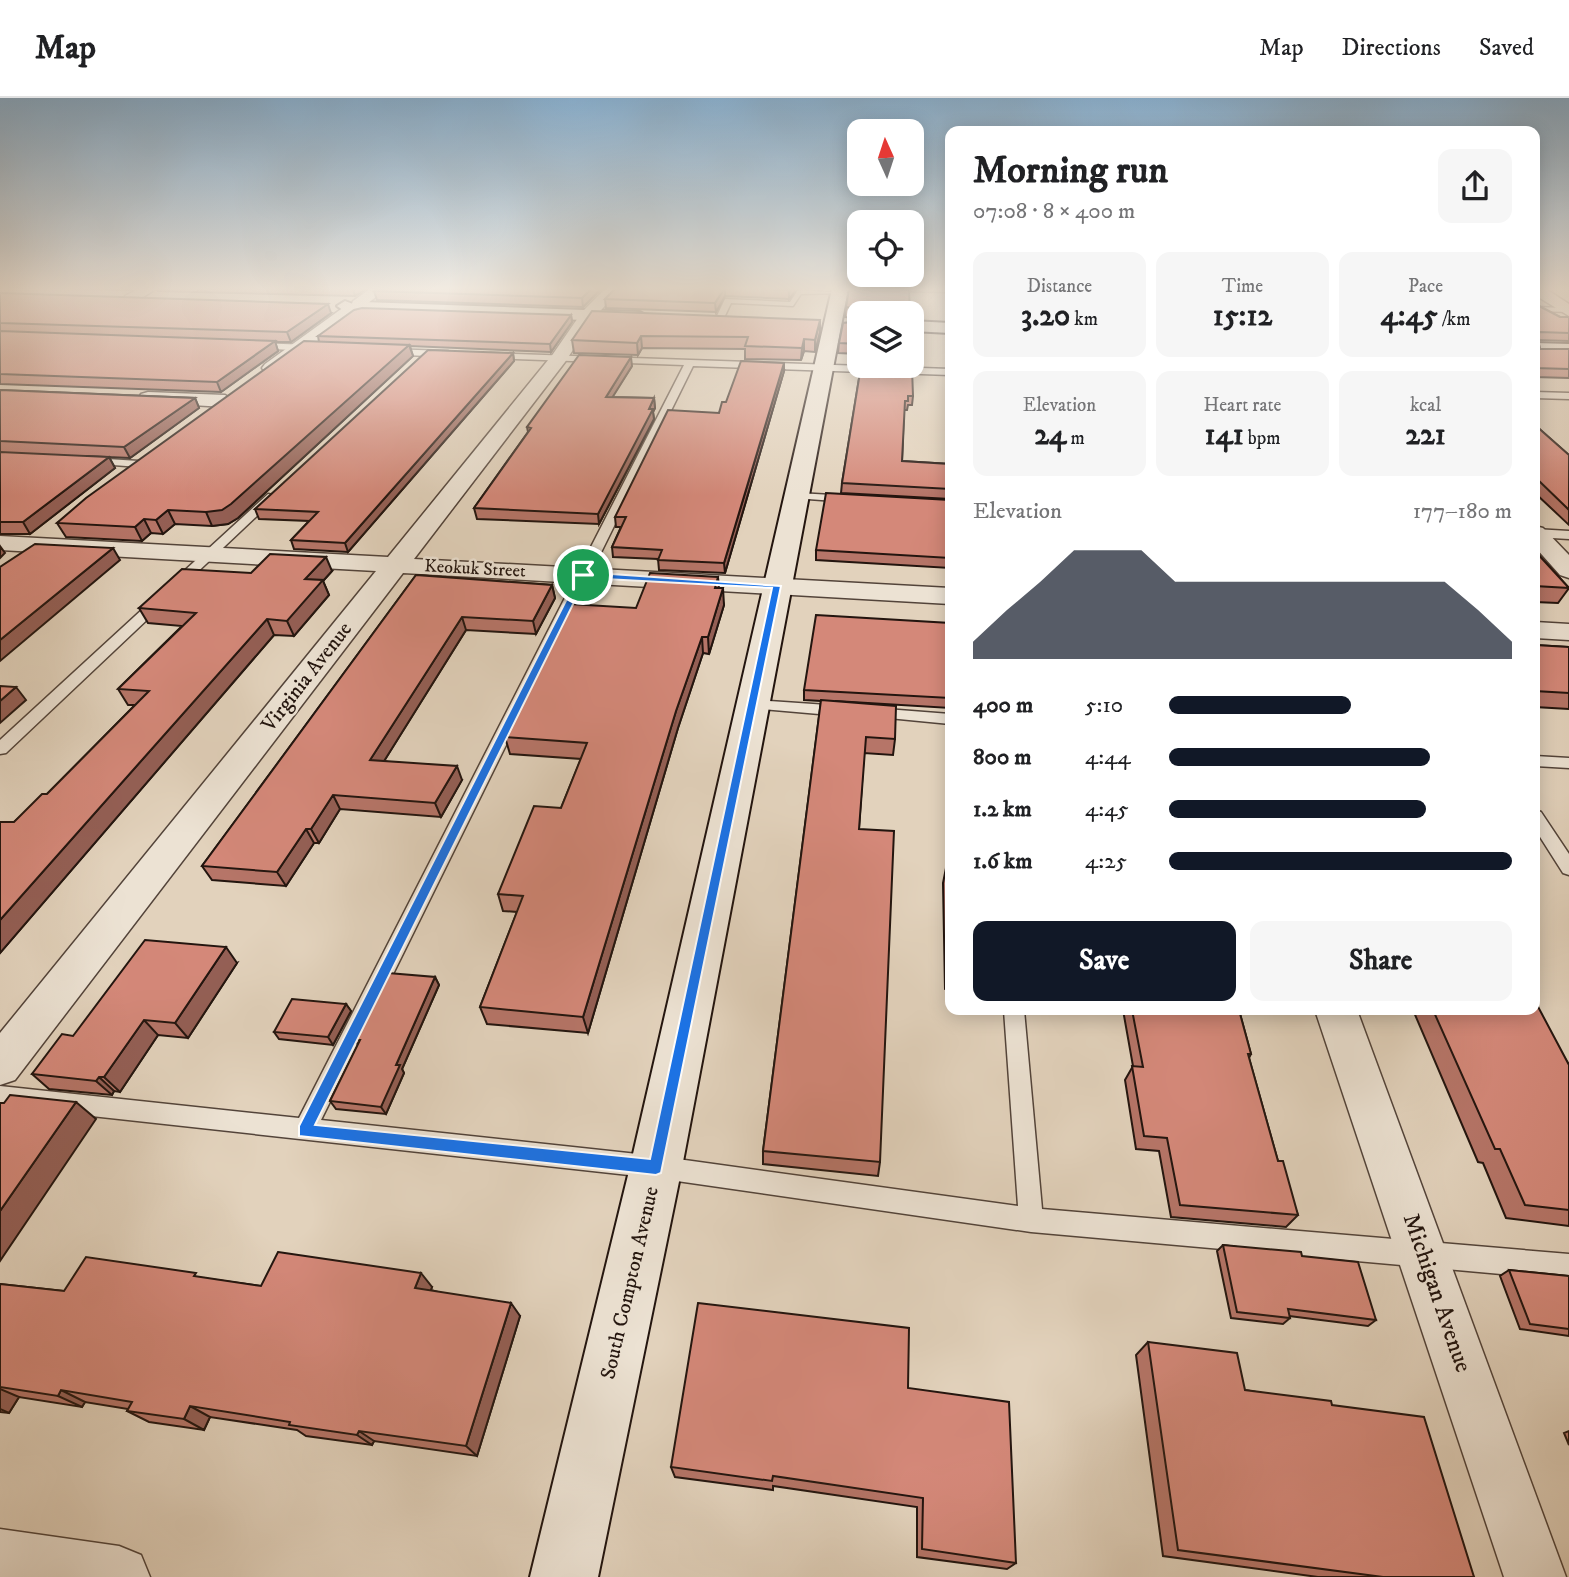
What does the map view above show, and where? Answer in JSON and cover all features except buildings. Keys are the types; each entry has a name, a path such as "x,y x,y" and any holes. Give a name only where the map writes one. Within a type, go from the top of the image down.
{"street":[{"path":"204,417 284,358"},
{"name":"South Compton Avenue","path":"564,1577 656,1167 826,358"},
{"name":"Virginia Avenue","path":"0,1066 559,359"},
{"path":"132,398 239,391"},
{"path":"117,481 161,449"},
{"path":"7,567 59,528"},
{"path":"1540,538 1569,570"},
{"name":"Keokuk Street","path":"0,543 945,596"},
{"path":"1540,630 1569,632"},
{"name":"Michigan Avenue","path":"1338,1015 1424,1254 1535,1577"},
{"path":"0,1560 119,1577"}],"lane":[{"path":"540,358 945,372"},
{"path":"304,1131 690,362"},
{"path":"1540,395 1564,396 1569,405"},
{"path":"77,461 139,464"},
{"path":"0,749 277,491"},
{"path":"798,496 867,500"},
{"path":"1540,533 1569,535"},
{"path":"754,705 945,719"},
{"path":"1540,761 1569,763"},
{"path":"1540,824 1569,869"},
{"path":"1014,1015 1031,1220"},
{"path":"0,1096 656,1167 1031,1220 1569,1267"}],"route":[{"path":"583,575 777,586 656,1167 304,1131 583,575"}]}
